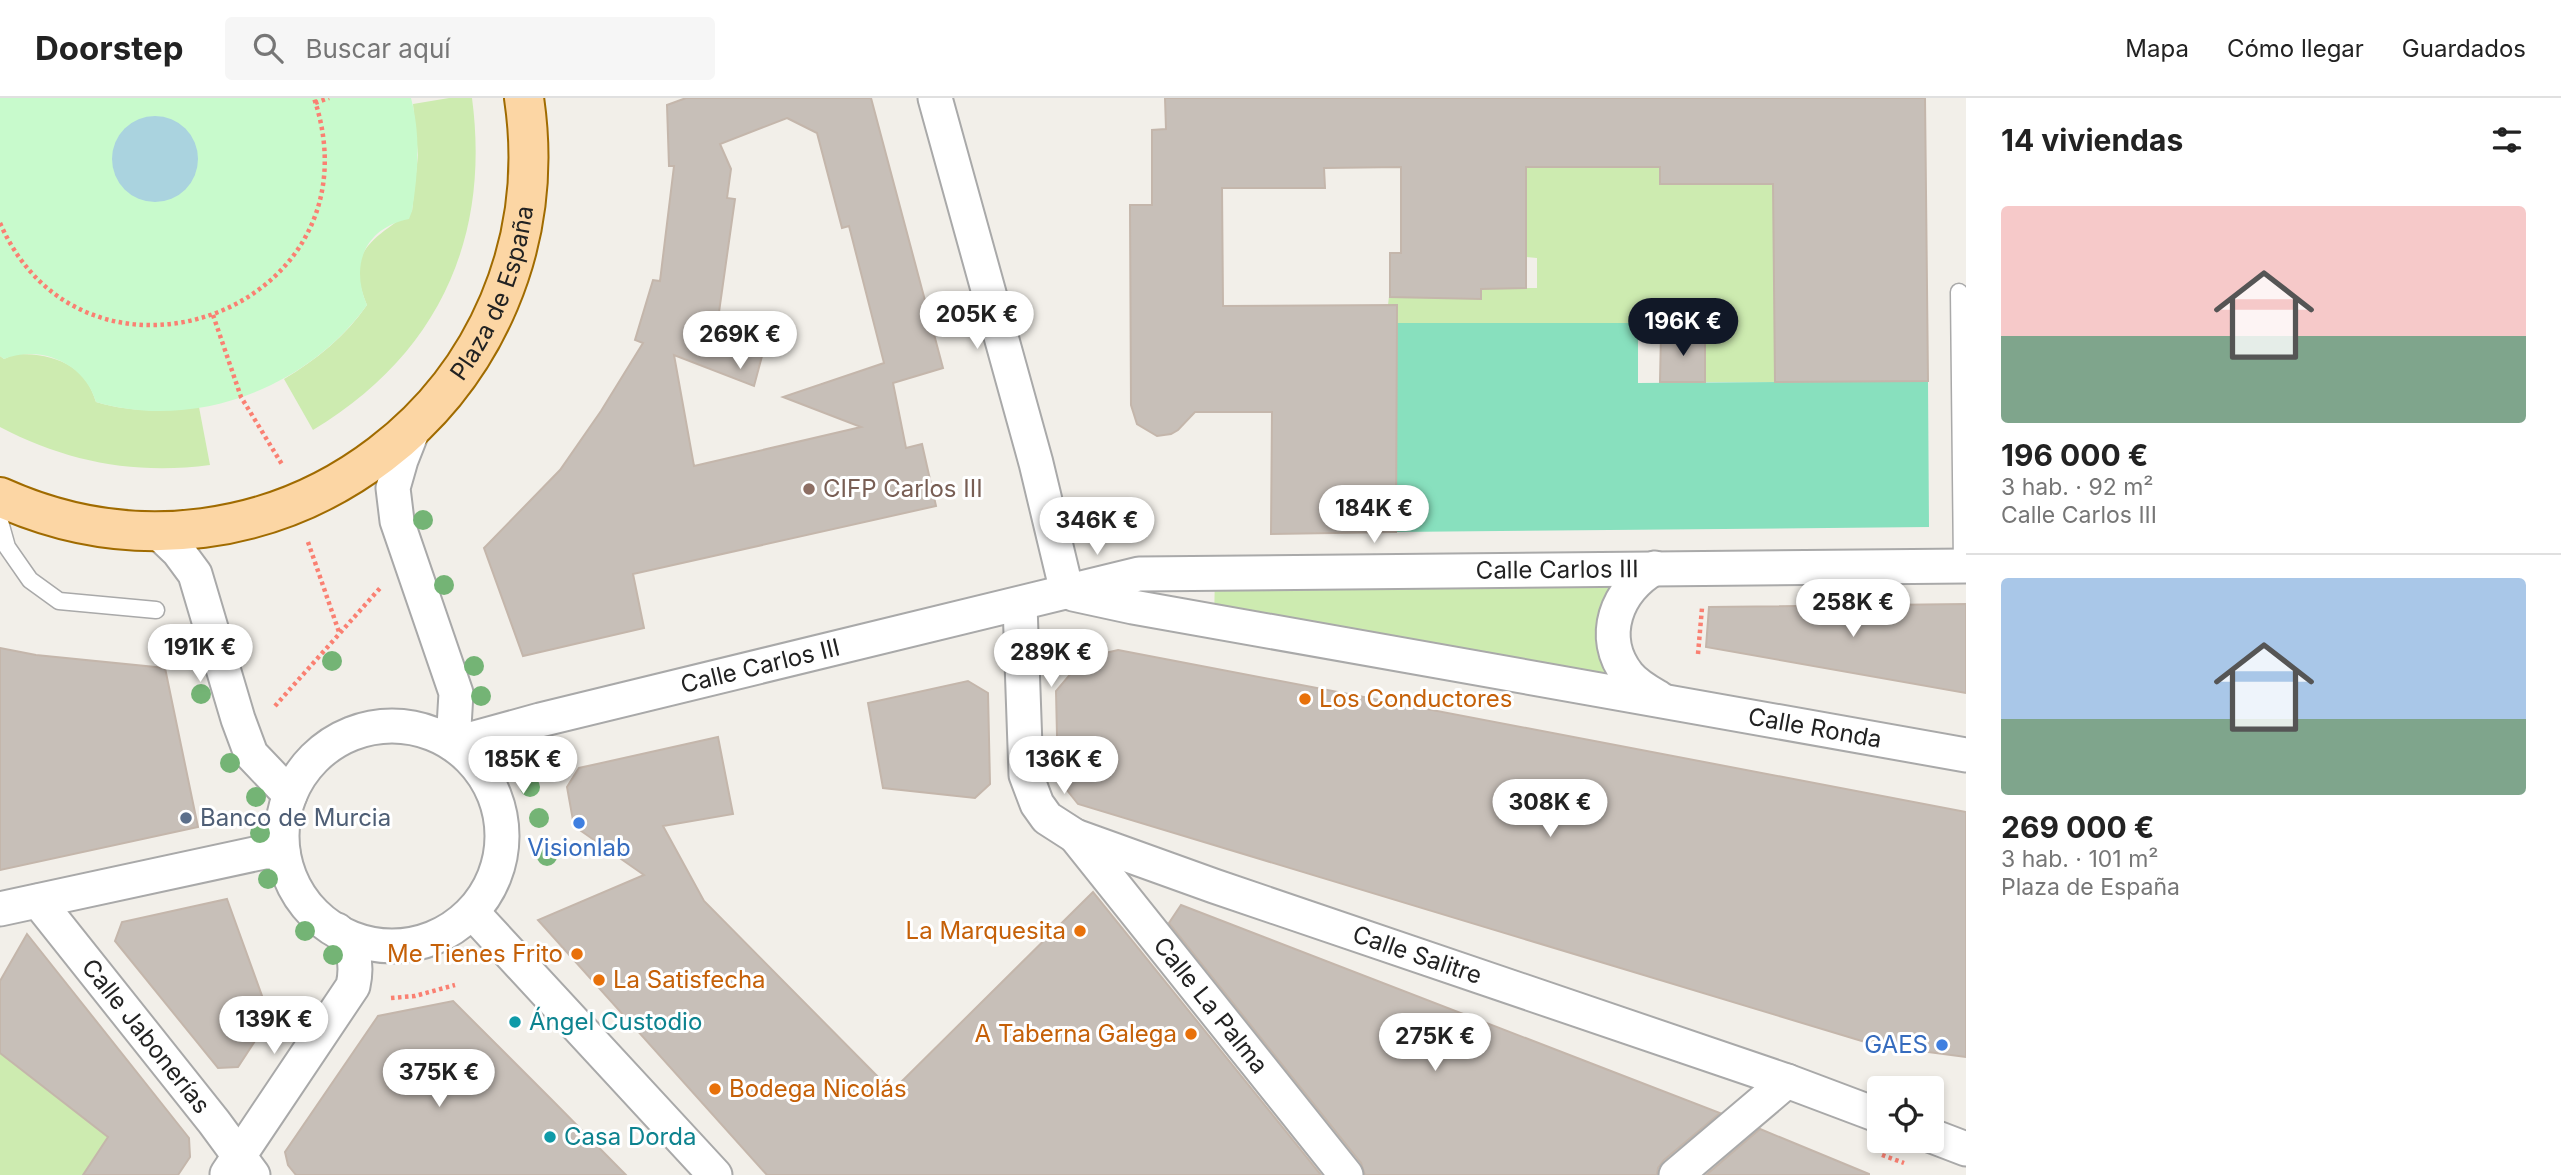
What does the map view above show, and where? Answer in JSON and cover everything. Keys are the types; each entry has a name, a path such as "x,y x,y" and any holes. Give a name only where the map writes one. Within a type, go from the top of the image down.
{"main road":[{"name":"Plaza de España","path":"0,497 72,522 129,530 192,529 226,524 293,505 358,471 414,427 449,390 500,304 522,232 529,158 524,98"},
{"path":"529,158 535,132 544,110 553,98"}],"street":[{"path":"935,98 1036,463 1067,592"},
{"name":"Plaza de España","path":"414,427 393,488 396,510 414,572 456,693 453,744"},
{"path":"157,530 178,551 195,574 251,754 290,795"},
{"name":"Calle Carlos III","path":"453,744 540,720 1139,574 1964,566"},
{"path":"1655,568 1641,576 1621,600 1614,627 1614,643 1628,675 1640,687 1664,701"},
{"name":"Calle Carlos III","path":"1067,592 1133,607 1664,701"},
{"path":"1020,605 1026,775 1037,804 1047,818 1075,836"},
{"name":"Calle Ronda","path":"1664,701 1966,755"},
{"path":"385,726 403,727 437,736 453,744 486,778 500,815 502,841 498,867 488,891 472,912 449,930 421,942 377,945 349,937 314,913 297,891 283,852 282,824 290,795 298,779 314,758 335,742 351,734 385,726"},
{"name":"Calle Salitre","path":"1075,836 1240,895 1787,1081 1867,1111"},
{"name":"Calle La Palma","path":"1075,836 1346,1175"},
{"path":"0,909 264,852 283,852"},
{"name":"Calle Jabonerías","path":"38,901 239,1169"},
{"path":"472,912 715,1175"},
{"path":"239,1169 353,986 355,960 351,948 337,930"},
{"path":"1676,1175 1787,1081"},
{"path":"1944,1141 1966,1149"}],"lane":[{"path":"1959,292 1964,566"},
{"path":"0,522 7,547 30,580 59,601 156,610"}],"path":[{"path":"0,223 15,251 32,272 65,299 90,312 130,323 158,325 186,323 213,315 233,306 271,280 300,245 321,192 325,158 315,101 329,98"},
{"path":"213,315 241,397 286,469"},
{"path":"308,541 339,632"},
{"path":"272,709 382,585"},
{"path":"1698,654 1702,597"},
{"path":"382,998 415,996 455,985"}],"green space":[{"path":"0,98 411,98 418,154 412,211 409,219 381,231 371,240 365,251 360,276 367,305 342,334 314,359 281,380 246,396 209,406 171,411 133,410 96,402 82,377 59,360 32,354 4,359 0,356"},
{"path":"449,98 472,98 476,150 472,200 462,246 446,290 422,330 392,367 356,400 313,430 284,379 330,346 350,327 367,305 359,271 361,258 375,239 412,211 418,155 413,104"},
{"path":"1472,166 1660,167 1660,184 1773,185 1775,382 1705,382 1705,334 1661,333 1661,324 1397,323 1388,305 1390,288 1537,288 1537,258 1526,257"},
{"path":"1397,323 1638,323 1638,383 1928,381 1929,527 1396,532"},
{"path":"15,354 54,358 65,363 84,378 96,402 147,410 199,407 210,465 155,468 102,463 51,449 0,427 0,356 4,359"},
{"path":"1655,568 1621,599 1640,687 1214,621 1215,574"},
{"path":"0,1053 152,1171 88,1175 0,1175"}],"water":[{"path":"147,116 163,116 186,128 195,142 198,159 195,176 186,190 163,202 147,202 131,195 119,183 112,167 112,151 119,135 131,123"}],"building":[{"path":"686,98 871,98 943,368 893,383 906,448 922,444 936,506 633,574 644,628 523,656 484,548 560,470 643,343 635,340 653,280 660,281 674,166 669,166 667,105","holes":["787,118 817,133 842,228 849,226 884,363 783,397 861,427 694,466 674,355 754,386 769,330 757,326 758,323 719,312 735,199 727,198 731,169 720,144"]},
{"path":"1165,98 1925,98 1928,381 1775,382 1773,184 1660,184 1660,167 1526,167 1526,288 1481,289 1481,299 1390,297 1390,253 1401,253 1401,167 1324,168 1325,188 1222,188 1223,306 1397,305 1396,532 1271,534 1272,412 1195,412 1178,430 1157,436 1137,424 1131,405 1130,205 1152,205 1152,130 1166,129"},
{"path":"1661,333 1705,334 1705,382 1660,382"},
{"path":"1966,604 1966,693 1706,647 1709,607"},
{"path":"0,648 36,655 165,668 198,827 0,870"},
{"path":"1118,650 1966,812 1966,1057 1875,1045 1078,804 1058,779 1056,691 1084,658"},
{"path":"968,681 988,693 990,784 975,798 883,788 868,703"},
{"path":"718,737 733,814 663,826 704,901 892,1091 1093,892 1321,1175 767,1175 538,920 644,875 574,826 567,787 579,768"},
{"path":"227,899 270,1018 238,1067 218,1068 115,941 122,922"},
{"path":"1181,905 1720,1113 1664,1160 1657,1175 1365,1175 1361,1163 1169,923"},
{"path":"27,934 189,1138 190,1157 178,1175 83,1175 108,1137 0,1053 0,981"},
{"path":"453,1001 626,1175 296,1175 288,1165 285,1152 378,1016"},
{"path":"1760,1129 1869,1174 1869,1175 1706,1175"}],"place":[{"name":"CIFP Carlos III","path":"809,489"},
{"name":"Los Conductores","path":"1305,699"},
{"name":"Banco de Murcia","path":"186,818"},
{"name":"Visionlab","path":"579,823"},
{"name":"La Marquesita","path":"1080,931"},
{"name":"Me Tienes Frito","path":"577,954"},
{"name":"La Satisfecha","path":"599,980"},
{"name":"Ángel Custodio","path":"515,1022"},
{"name":"A Taberna Galega","path":"1191,1034"},
{"name":"GAES","path":"1942,1045"},
{"name":"Bodega Nicolás","path":"715,1089"},
{"name":"Casa Dorda","path":"550,1137"}]}
